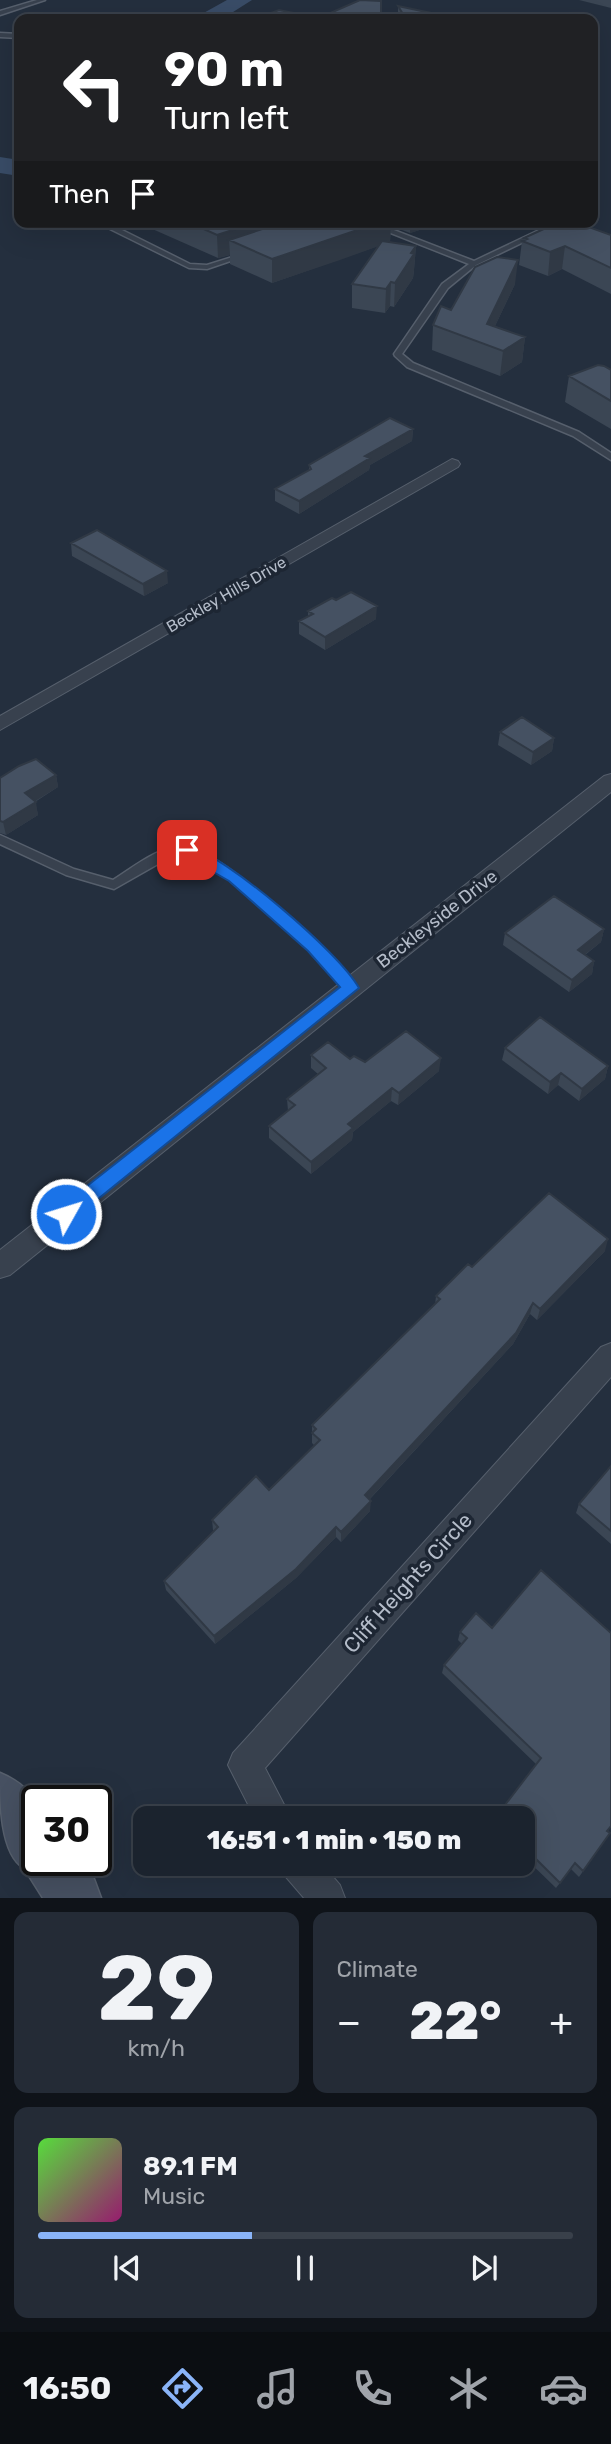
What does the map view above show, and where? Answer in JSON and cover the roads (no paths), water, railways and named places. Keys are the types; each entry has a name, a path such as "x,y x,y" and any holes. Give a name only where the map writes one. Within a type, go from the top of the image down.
{"main road":[{"path":"0,1798 21,1826"},
{"path":"59,1876 75,1898"}],"street":[{"name":"Beckley Hills Drive","path":"0,724 452,464"},
{"name":"Beckleyside Drive","path":"0,1266 611,781"},
{"name":"Cliff Heights Circle","path":"268,1806 246,1765 611,1356"},
{"path":"309,1876 327,1898"}],"lane":[{"path":"0,13 42,0"},
{"path":"112,228 189,266 206,267 257,251"},
{"path":"381,228 474,264"},
{"path":"550,228 474,264 446,286 398,354 410,365 576,434 611,457"},
{"path":"0,839 70,872 114,885 169,852 187,850 234,877 313,947 351,988"}],"waterway":[{"path":"216,14 242,0"},
{"path":"0,165 14,167"}]}
